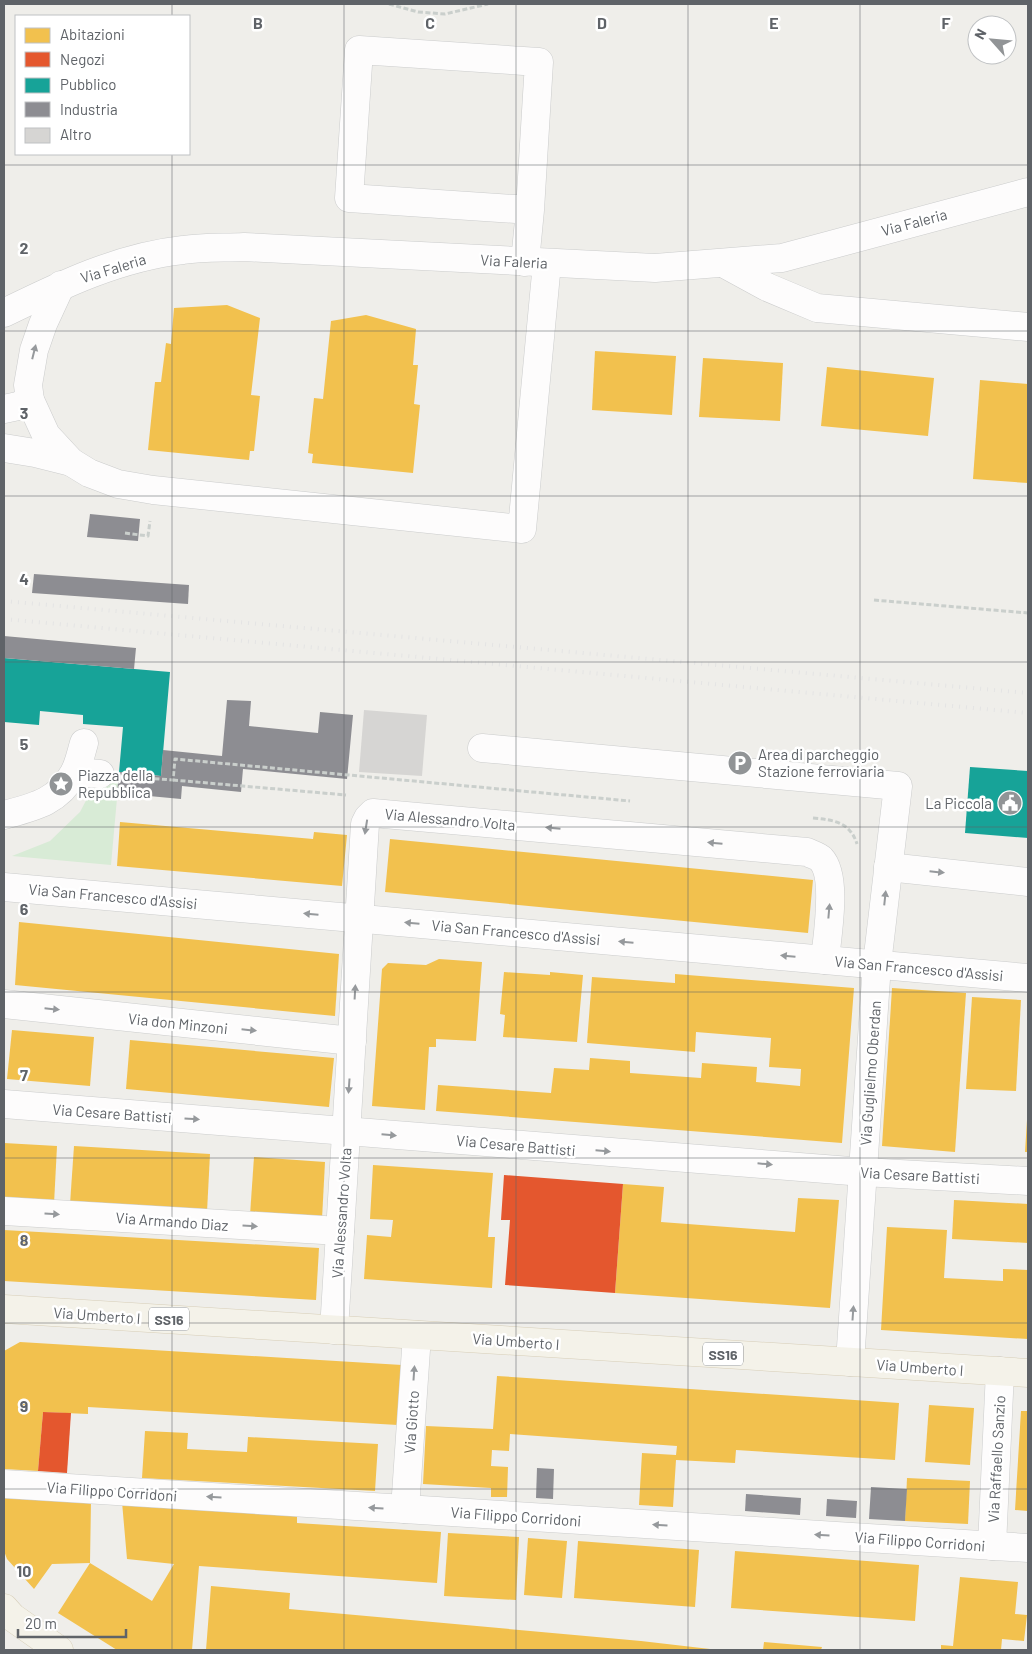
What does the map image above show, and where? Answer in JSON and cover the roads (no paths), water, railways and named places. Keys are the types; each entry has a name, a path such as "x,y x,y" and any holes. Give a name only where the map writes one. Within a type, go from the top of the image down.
{"main road":[{"name":"Via Umberto I","path":"4,1309 1028,1373"},
{"path":"4,1608 12,1617 59,1650"}],"street":[{"path":"4,448 71,462 90,473 118,484 154,490 522,529 536,262 530,210 539,62 359,50 349,198 530,210"},
{"name":"Via Faleria","path":"4,313 61,285 103,268 183,250 244,247 654,268 782,258 1028,192"},
{"path":"723,263 767,287 817,308 1028,327"},
{"path":"61,285 34,350 28,385 30,400 46,435 71,462"},
{"path":"4,409 18,406 30,400"},
{"path":"4,815 41,805 87,773 84,743"},
{"name":"Via Guglielmo Oberdan","path":"482,748 898,786 877,964 850,1362"},
{"name":"Via Alessandro Volta","path":"334,1330 365,824 373,813 807,852 821,859 829,872 831,892 825,960"},
{"path":"888,867 1028,882"},
{"name":"Via San Francesco d'Assisi","path":"4,887 1028,978"},
{"name":"Via don Minzoni","path":"4,1004 352,1041"},
{"name":"Via Cesare Battisti","path":"4,1104 863,1172 1028,1181"},
{"name":"Via Armando Diaz","path":"4,1210 340,1231"},
{"name":"Via Giotto","path":"405,1509 417,1335"},
{"name":"Via Raffaello Sanzio","path":"992,1546 1000,1371"},
{"name":"Via Filippo Corridoni","path":"4,1484 1028,1548"}],"railway":[{"path":"4,601 1028,693"},
{"path":"4,619 1028,713"}],"place":[{"name":"Area di parcheggio Stazione ferroviaria","path":"740,763"},
{"name":"Piazza della Repubblica","path":"61,784"},
{"name":"La Piccola","path":"1010,803"}]}
